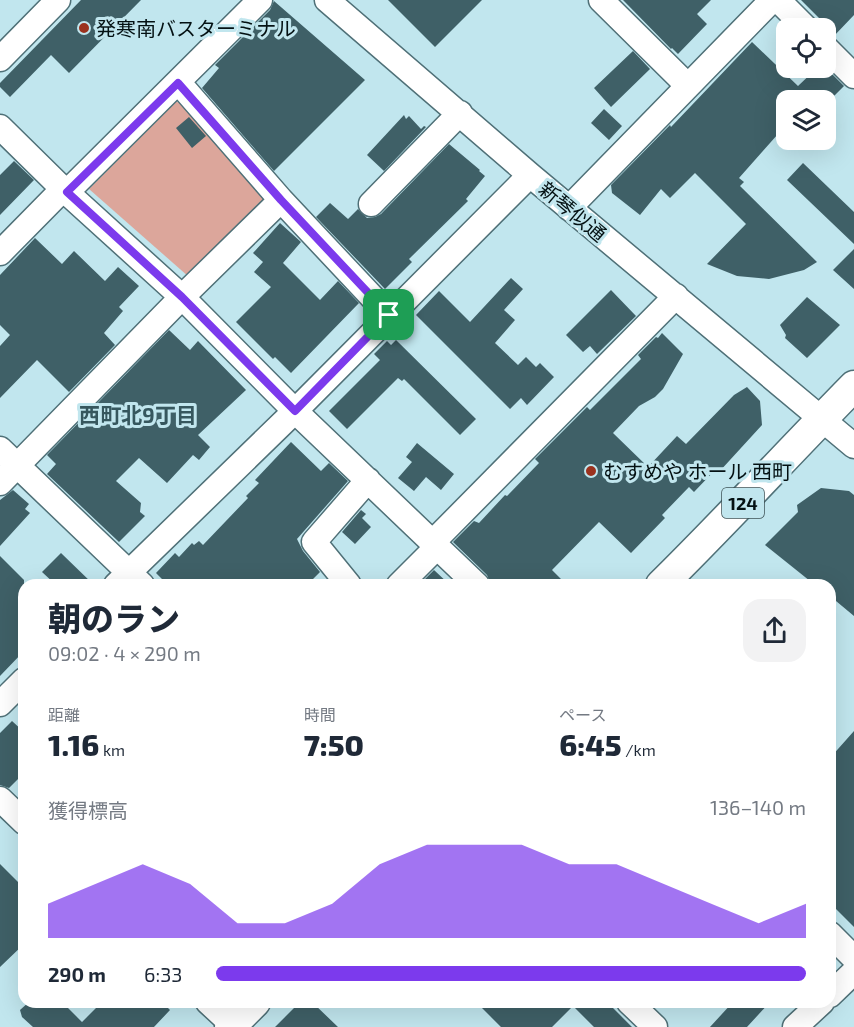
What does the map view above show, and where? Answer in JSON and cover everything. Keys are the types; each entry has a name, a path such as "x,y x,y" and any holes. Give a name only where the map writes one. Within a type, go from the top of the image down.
{"main road":[{"name":"124","path":"667,579 854,386"},
{"path":"232,1026 249,1008"}],"street":[{"path":"0,59 58,0"},
{"path":"0,253 178,83 260,0"},
{"name":"新琴似通","path":"327,0 530,175 854,446"},
{"path":"601,0 688,87"},
{"path":"569,208 772,0"},
{"path":"778,0 797,18"},
{"path":"836,58 854,76"},
{"path":"178,83 281,200 389,315"},
{"path":"371,204 460,113"},
{"path":"0,127 182,297 295,411 471,579"},
{"path":"131,579 389,315 530,175"},
{"path":"0,483 9,457 182,297 281,200"},
{"path":"404,579 435,544 676,296"},
{"path":"9,457 127,579"},
{"path":"345,579 314,542 368,480"},
{"path":"0,704 18,686"},
{"path":"0,799 18,816"},
{"path":"836,940 854,958"},
{"path":"836,989 854,972"},
{"path":"214,1008 232,1026"},
{"path":"635,1008 655,1027"},
{"path":"795,1027 816,1008"}],"shaded area":[{"path":"176,102 186,103 271,195 189,277 89,189"}],"building":[{"name":"発寒南バスターミナル","path":"81,0 141,0 69,73 51,55 10,97 0,87 0,83"},
{"path":"388,0 482,0 435,47"},
{"path":"623,0 711,0 697,14 707,24 678,54"},
{"path":"801,0 854,0 854,15 836,34 836,18 819,18"},
{"path":"274,1 365,80 274,171 202,88 219,68 215,65 270,10"},
{"path":"752,42 776,65 776,78 790,78 798,86 806,78 836,78 844,86 836,94 836,90 776,90 776,136 739,178 744,182 740,186 817,262 804,270 769,279 737,276 707,264 746,224 695,173 670,198 661,189 640,215 612,193 611,185 670,125 671,127"},
{"path":"633,51 650,69 611,107 594,88"},
{"path":"604,109 622,126 609,140 591,123"},
{"path":"404,115 406,119 409,116 421,129 426,127 384,171 367,155"},
{"path":"189,117 206,136 192,148 176,128"},
{"path":"449,144 485,176 466,199 468,201 409,259 412,262 385,289 316,217 330,203 348,219 358,209 367,218 381,214"},
{"path":"14,161 34,180 0,215 0,175"},
{"path":"803,163 854,212 854,244 787,180"},
{"path":"280,223 301,242 283,263 320,300 338,281 359,303 291,373 275,357 273,359 236,322 271,287 254,272 263,262 253,253"},
{"path":"35,238 62,264 74,251 105,281 118,267 139,286 119,307 123,311 104,333 115,345 69,392 37,360 0,398 0,346 10,335 0,325 0,275"},
{"path":"854,249 854,289 833,270"},
{"path":"511,278 523,289 504,310 515,320 495,343 518,365 526,357 536,367 540,363 554,377 527,405 521,398 510,409 416,315 439,291 470,322"},
{"path":"611,290 636,316 597,354 590,346 583,352 566,335"},
{"path":"807,297 840,325 807,358 785,338 786,335 780,325"},
{"path":"169,330 190,350 198,341 246,390 198,435 210,447 199,460 193,455 167,483 139,458 116,481 141,503 140,512 145,516 119,542 47,474 56,464 47,455"},
{"path":"662,333 683,354 663,389 655,397 639,406 613,433 648,467 677,436 686,444 734,395 747,387 760,401 762,425 719,472 716,469 694,492 689,487 662,515 665,518 631,553 599,522 552,570 561,579 489,579 453,542 474,521 479,523 505,495 507,496 539,463 535,459 587,407 590,410 641,359 638,355 656,337 658,338"},
{"path":"396,340 476,419 460,435 404,379 402,381 398,378 347,429 329,411 380,360 374,354 387,341 391,345"},
{"path":"291,442 321,471 329,463 348,481 297,539 303,551 320,572 313,579 162,579 156,573 175,553 179,557 192,543 194,545 199,541 203,545 248,498 246,496 259,483 255,480"},
{"path":"417,443 454,474 441,490 426,477 414,491 398,478 412,462 406,457"},
{"path":"821,488 849,491 854,495 854,616 836,601 836,579 808,579 765,545 798,512 797,505"},
{"path":"13,490 29,504 25,509 30,513 0,546 0,500"},
{"path":"361,510 366,514 362,518 371,527 355,544 342,532"},
{"path":"61,553 88,579 50,579 42,572"},
{"path":"0,556 23,579 18,579 18,657 0,676"},
{"path":"434,570 444,579 425,579"},
{"path":"12,721 18,726 18,779 9,788 0,785 0,733"},
{"path":"854,731 854,927 836,909 836,751"},
{"path":"0,864 18,882 18,950 0,967"},
{"path":"22,1008 68,1008 82,1022 96,1008 168,1008 170,1010 154,1027 33,1027 22,1017 20,1010"},
{"path":"294,1008 318,1008 338,1027 275,1027"},
{"path":"482,1008 571,1008 552,1027 501,1027"},
{"path":"575,1008 613,1008 632,1027 594,1027"},
{"path":"727,1008 764,1008 747,1027 710,1027"}],"place":[{"name":"発寒南バスターミナル","path":"84,28"},
{"name":"むすめや ホール 西町","path":"591,471"}],"district":[{"name":"西町北9丁目","path":"138,414"}],"route":[{"path":"178,83 281,200 389,315 295,411 182,297 67,192 178,83"}]}
